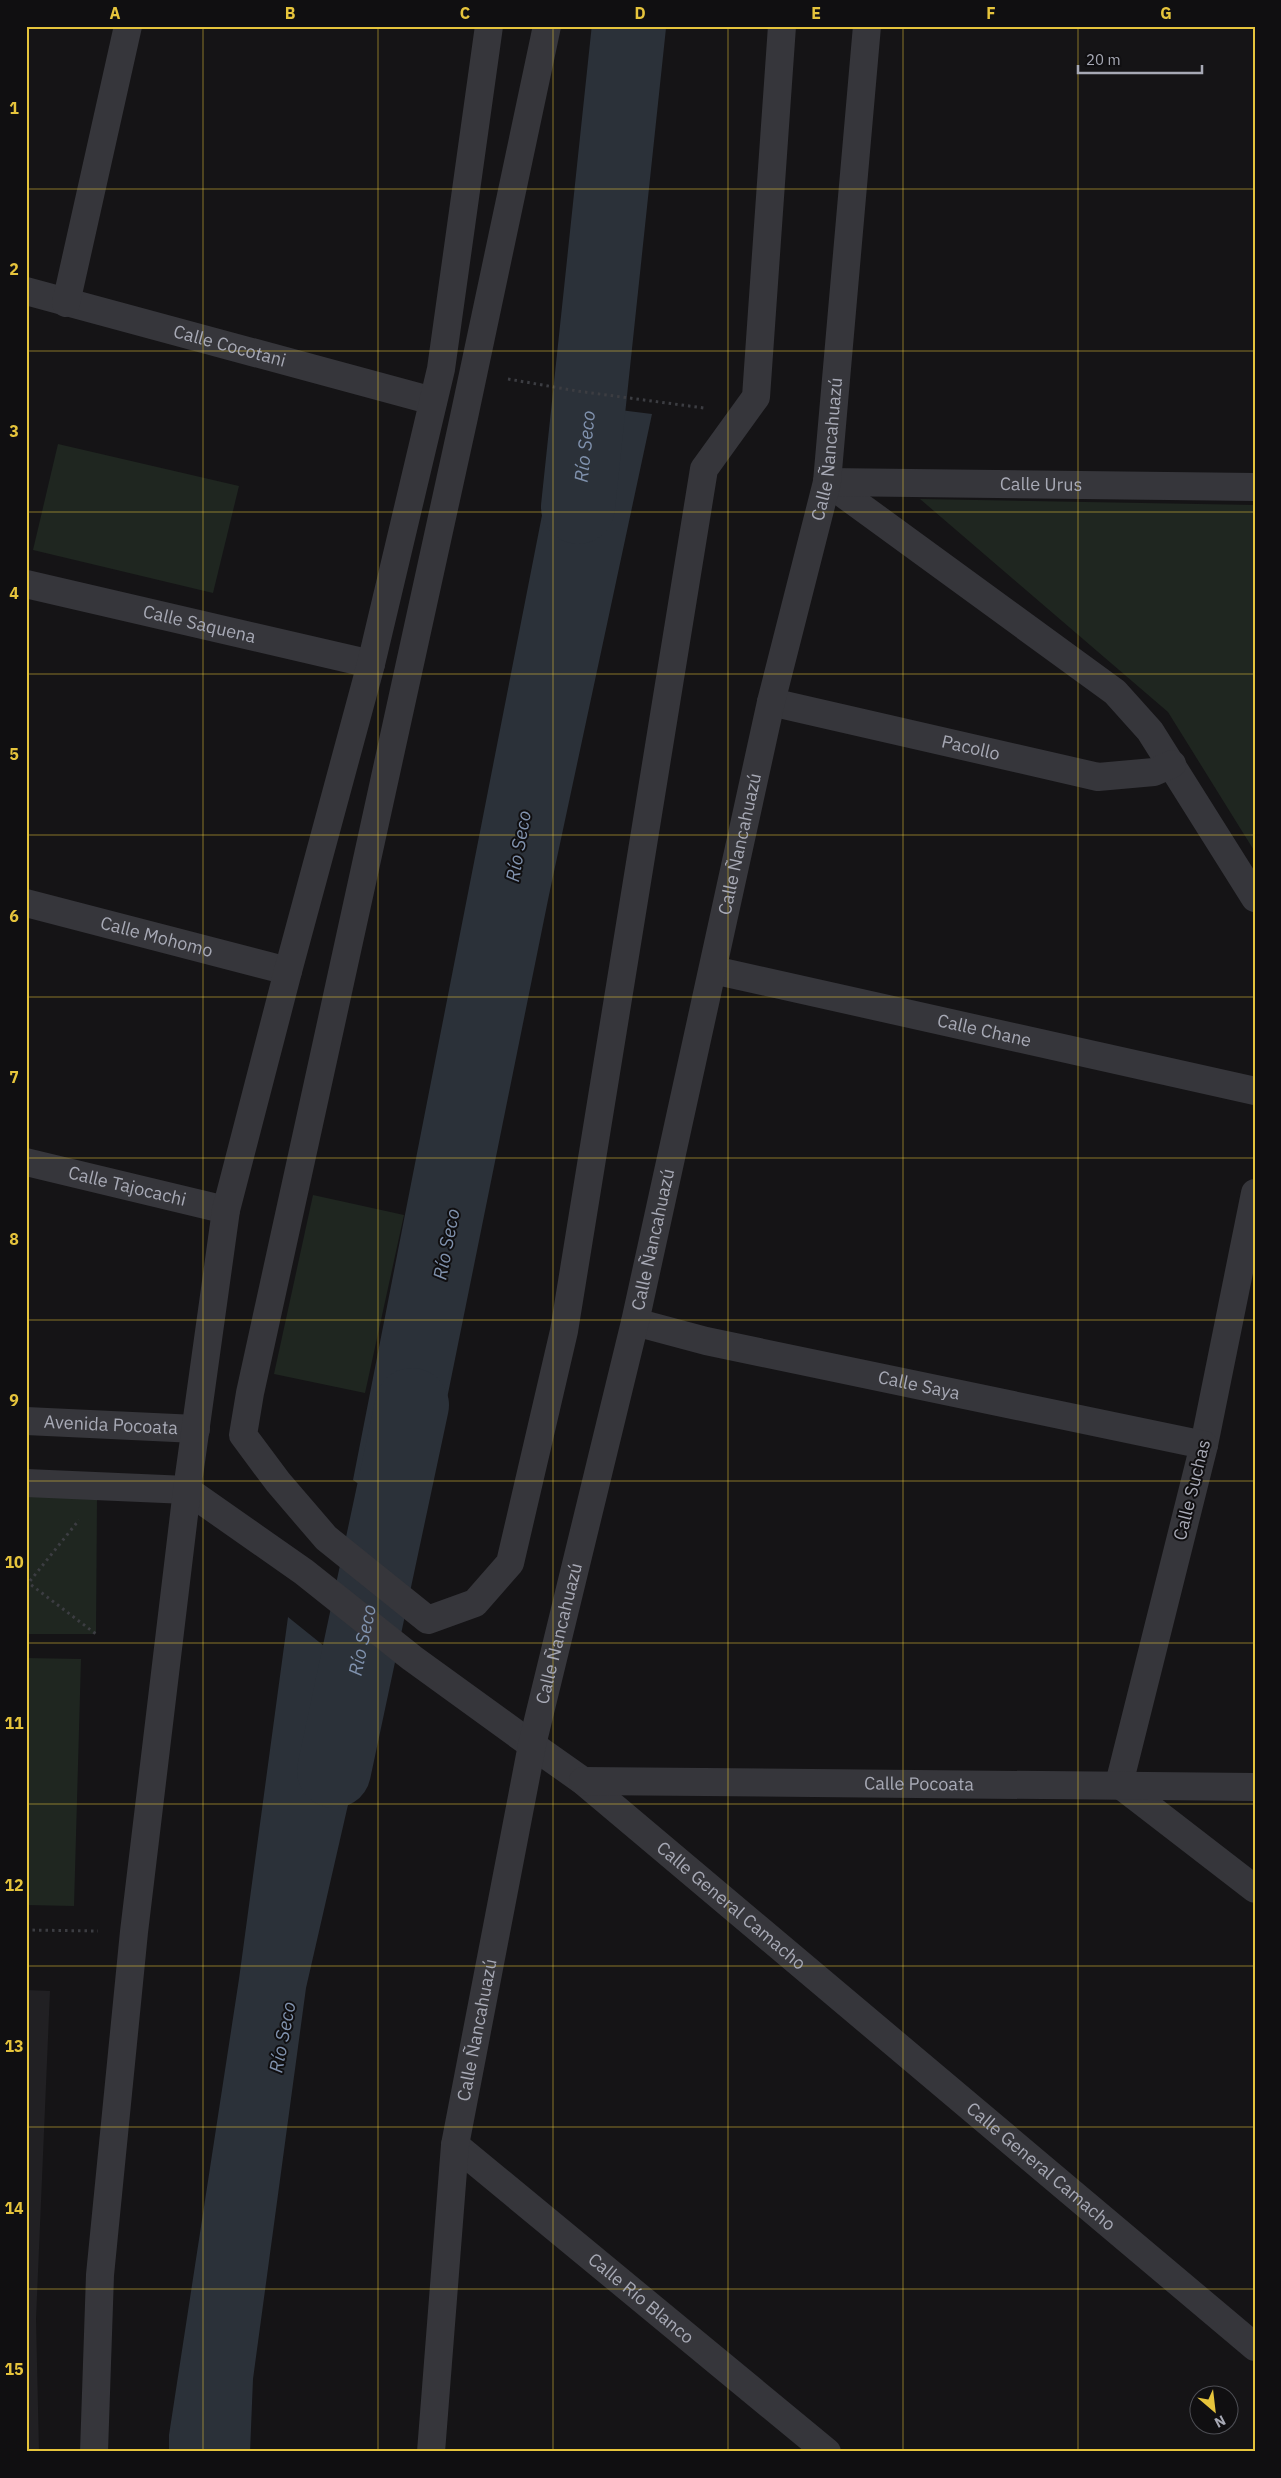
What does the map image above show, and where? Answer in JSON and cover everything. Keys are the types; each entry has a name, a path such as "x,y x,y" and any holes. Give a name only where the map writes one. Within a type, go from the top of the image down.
{"street":[{"path":"66,303 128,26"},
{"path":"94,2452 100,2275 134,1932 187,1490 226,1210 371,664 441,369 489,26"},
{"path":"547,26 472,382 250,1394 243,1435 278,1482 326,1538 428,1620 475,1603 510,1563 561,1341 704,469 756,397 782,26"},
{"name":"Calle Ñancahuazú","path":"431,2452 455,2146 532,1745 636,1322 771,702 827,482 867,26"},
{"name":"Calle Cocotani","path":"26,291 433,401"},
{"path":"827,482 1115,692 1150,731 1255,898"},
{"name":"Calle Urus","path":"827,482 1255,486"},
{"name":"Calle Saquena","path":"26,584 371,664"},
{"name":"Pacollo","path":"771,702 1098,777 1154,772 1172,764"},
{"name":"Calle Mohomo","path":"26,903 288,971"},
{"name":"Calle Chane","path":"713,970 1255,1091"},
{"name":"Calle Tajocachi","path":"26,1162 226,1210"},
{"name":"Calle Suchas","path":"1119,1784 1204,1445 1255,1193"},
{"name":"Calle Saya","path":"636,1322 715,1343 1204,1445"},
{"name":"Avenida Pocoata","path":"26,1421 196,1429"},
{"path":"26,1483 187,1490"},
{"name":"Calle General Camacho","path":"187,1490 304,1572 412,1658 583,1781 1255,2347"},
{"name":"Calle Pocoata","path":"583,1781 1119,1784 1255,1787"},
{"path":"1119,1784 1255,1889"},
{"name":"Calle Río Blanco","path":"455,2146 827,2452"}],"path":[{"path":"577,392 656,403"},
{"path":"91,1485 97,1497 27,1583 96,1634"},
{"path":"26,1930 134,1932"}],"shaded area":[{"path":"58,444 239,486 213,593 33,550"},
{"path":"920,499 1255,505 1255,852 1168,712"},
{"path":"313,1195 404,1215 365,1393 274,1374"},
{"path":"26,1496 97,1497 96,1634 26,1634"},
{"path":"26,1658 81,1659 74,1906 26,1905"},
{"path":"26,1990 50,1991 36,2319 39,2452 26,2452"}],"water":[{"path":"564,403 652,414 549,895 421,1527 353,1480"},
{"path":"288,1617 375,1687 306,1988 253,2379 250,2452 169,2452 169,2435 239,1979"}],"waterway":[{"name":"Río Seco","path":"578,507 629,26"},
{"name":"Río Seco","path":"334,1771 412,1405"}]}
